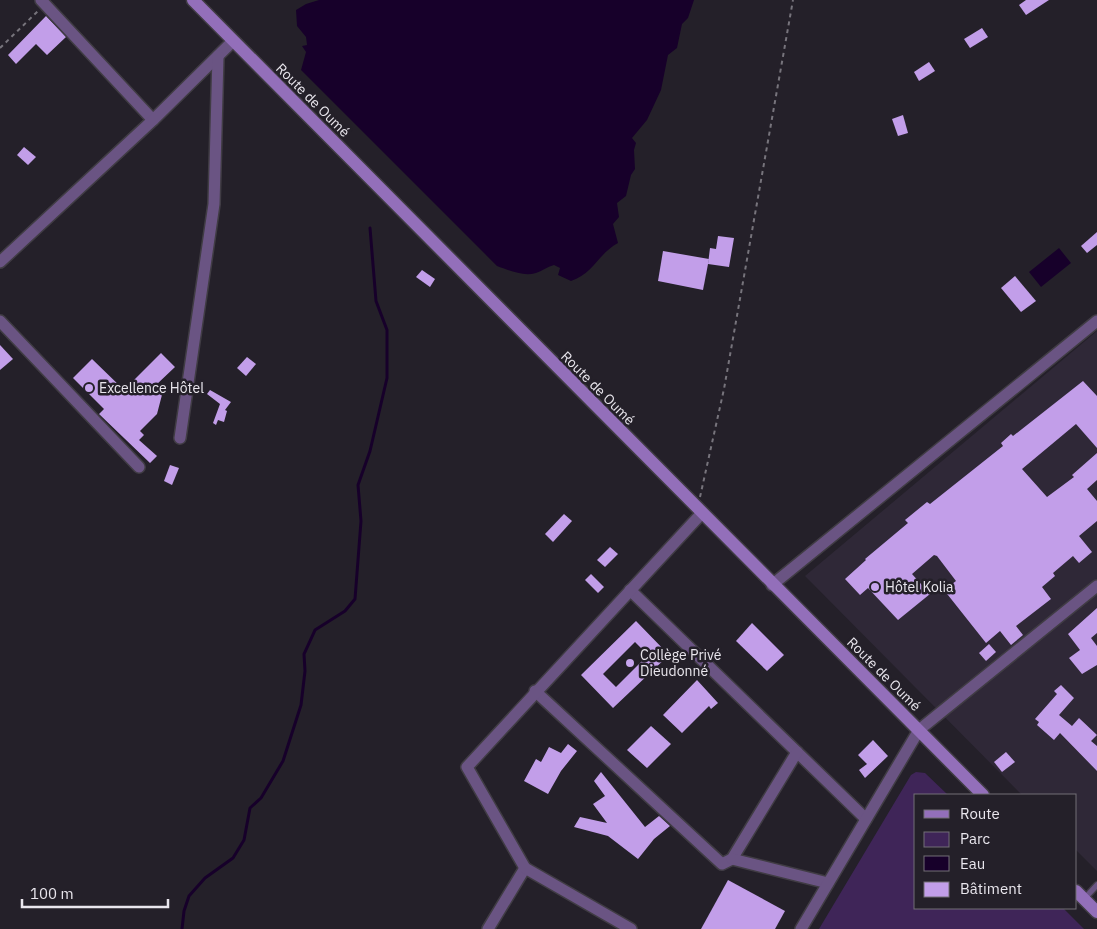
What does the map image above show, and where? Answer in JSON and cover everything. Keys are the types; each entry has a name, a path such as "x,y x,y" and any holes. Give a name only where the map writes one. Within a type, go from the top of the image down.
{"main road":[{"name":"Route de Oumé","path":"193,0 772,585 982,794"},
{"path":"1080,895 1097,912"}],"street":[{"path":"203,0 206,13"},
{"path":"43,2 153,120"},
{"path":"0,262 153,120 233,41"},
{"path":"180,438 214,204 218,56"},
{"path":"0,321 139,467"},
{"path":"772,585 1097,321"},
{"path":"630,929 525,868 467,767 700,511"},
{"path":"801,929 919,730 1097,586"},
{"path":"630,590 866,818"},
{"path":"535,691 722,864 732,859 797,752"},
{"path":"732,859 828,883"},
{"path":"488,929 525,868"}],"lane":[{"path":"1080,895 1097,886"}],"path":[{"path":"700,511 724,389 793,0"},
{"path":"0,48 43,2"}],"shaded area":[{"path":"1097,331 1097,871 1077,851 1077,794 1021,794 805,576"}],"green space":[{"path":"916,772 925,773 947,794 914,794 914,909 1064,909 1084,929 819,929 911,775"}],"water":[{"path":"319,0 694,0 688,18 682,24 677,48 668,55 661,90 647,120 632,138 636,143 634,150 635,169 631,175 626,196 617,203 619,217 613,224 618,243 611,247 585,274 571,281 558,275 560,268 554,265 531,274 497,266 301,70 306,52 302,46 307,45 306,37 297,26 296,10 306,4"},
{"path":"1059,248 1071,263 1041,287 1029,272"}],"building":[{"path":"1026,0 1049,0 1026,15 1019,5"},
{"path":"46,16 66,37 47,55 36,44 16,64 8,55"},
{"path":"982,28 988,37 970,48 964,39"},
{"path":"929,62 935,71 919,81 914,72"},
{"path":"903,115 908,133 898,136 892,119"},
{"path":"24,147 36,157 28,165 17,155"},
{"path":"1097,232 1097,245 1087,253 1081,246"},
{"path":"718,236 734,238 729,267 708,264 710,248 716,249"},
{"path":"663,251 709,259 703,290 658,281"},
{"path":"422,270 435,279 430,287 416,277"},
{"path":"1015,276 1036,301 1021,312 1001,288"},
{"path":"0,345 13,359 0,370"},
{"path":"161,353 175,367 156,385 163,391 157,414 140,431 144,435 139,440 157,456 150,463 99,414 104,409 73,378 92,359 124,390"},
{"path":"247,357 256,364 246,376 237,368"},
{"path":"1083,381 1097,396 1097,448 1076,424 1022,469 1047,497 1074,477 1072,475 1097,453 1097,480 1087,489 1097,501 1097,521 1079,536 1092,552 1079,563 1073,556 1053,573 1055,576 1042,587 1051,599 1016,626 1023,635 1011,645 1000,631 986,643 944,590 956,581 937,556 934,555 912,574 930,594 898,620 868,588 860,595 845,579 865,559 908,523 905,520 927,502 930,504 1003,446 1001,443 1011,434 1013,436"},
{"path":"210,390 231,402 225,410 227,411 224,422 218,420 216,425 213,423 220,404 207,394"},
{"path":"170,465 179,468 172,485 164,481"},
{"path":"564,514 572,521 553,542 545,534"},
{"path":"610,547 618,554 605,567 597,560"},
{"path":"591,574 604,587 598,593 585,580"},
{"path":"1097,608 1097,633 1091,638 1097,646 1097,665 1082,674 1069,658 1080,650 1068,634"},
{"path":"636,621 669,655 613,708 581,675","holes":["635,642 648,655 616,687 603,674"]},
{"path":"752,623 784,655 767,671 736,641"},
{"path":"989,644 996,652 986,661 979,653"},
{"path":"697,680 718,703 711,709 709,706 682,733 663,715"},
{"path":"1061,685 1074,698 1059,715 1072,726 1079,718 1097,735 1091,741 1097,746 1097,771 1060,733 1054,740 1037,725 1039,722 1035,719 1057,694 1054,691"},
{"path":"651,726 671,744 647,768 627,750"},
{"path":"873,740 888,756 865,778 859,770 867,764 858,755"},
{"path":"568,744 577,751 561,771 548,794 524,781 536,759 541,762 549,747 561,753"},
{"path":"1006,752 1015,762 1002,772 994,762"},
{"path":"601,772 645,827 659,816 670,826 654,839 638,859 608,836 574,827 580,817 607,823 593,804 605,796 594,781"},
{"path":"728,880 785,911 775,929 701,929"}],"waterway":[{"path":"182,929 184,911 189,896 205,878 233,858 244,840 250,808 261,798 283,761 301,705 305,671 304,654 315,630 345,611 355,599 361,521 358,485 370,451 387,378 387,330 376,301 370,228"}],"place":[{"name":"Excellence Hôtel","path":"89,388"},
{"name":"Hôtel Kolia","path":"875,587"},
{"name":"Collège Privé Dieudonné","path":"630,663"}]}
